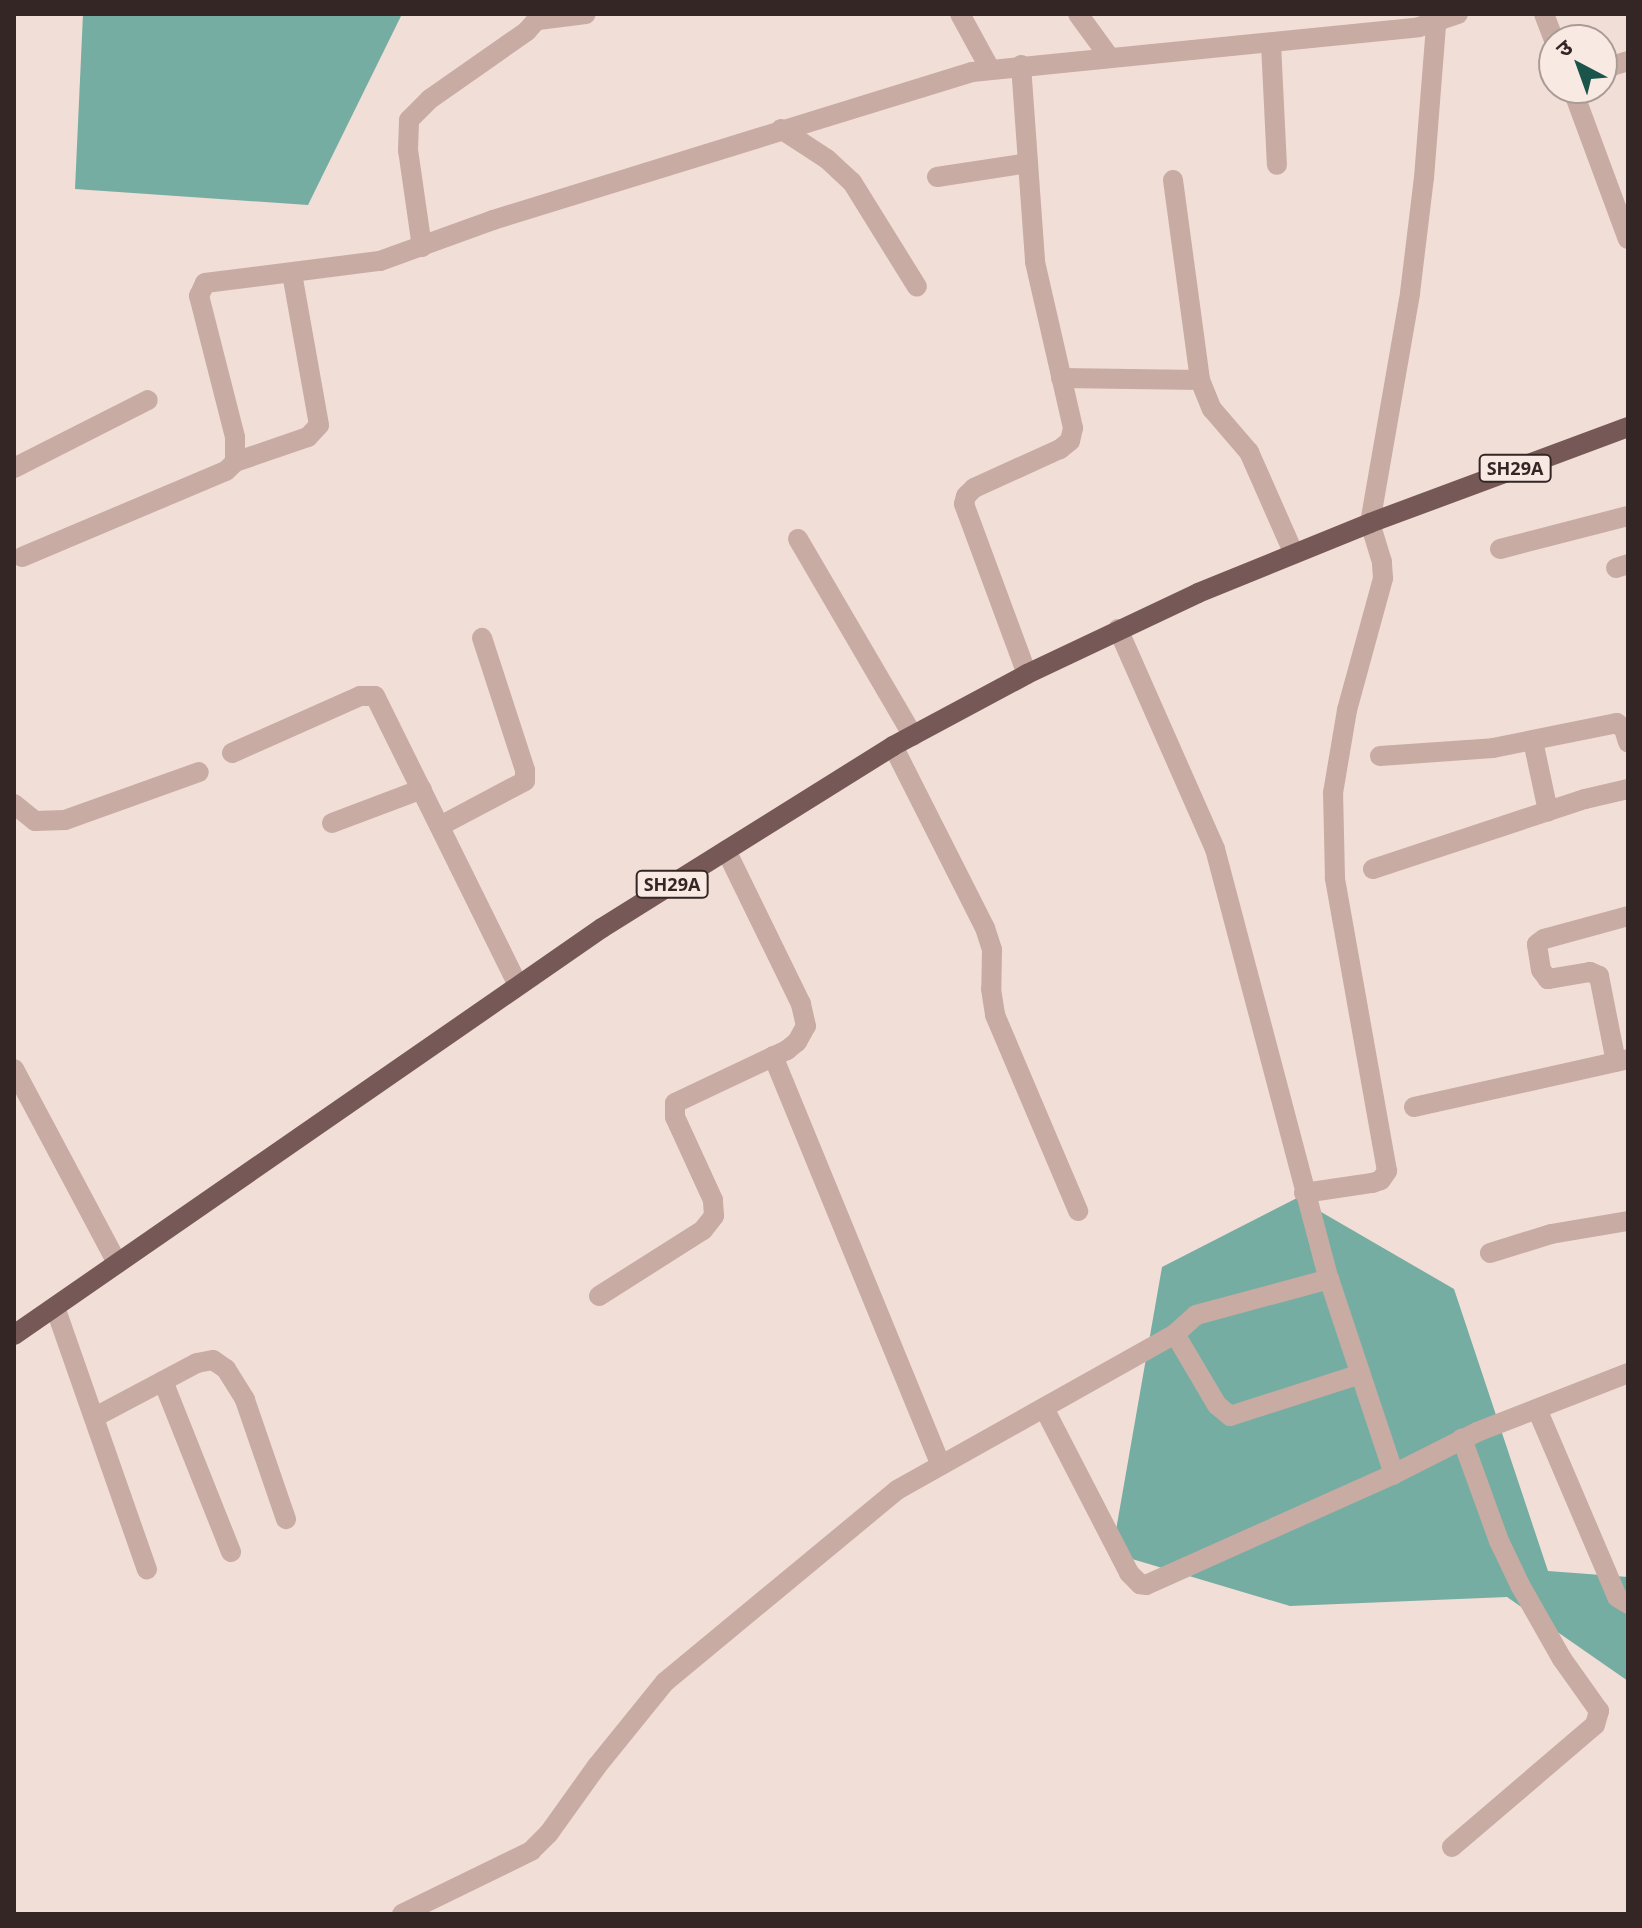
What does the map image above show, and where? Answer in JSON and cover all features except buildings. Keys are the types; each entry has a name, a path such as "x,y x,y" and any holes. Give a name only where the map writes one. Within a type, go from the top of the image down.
{"main road":[{"name":"SH29A","path":"14,1335 518,985 893,746 1118,629 1294,554 1628,427"}],"street":[{"path":"422,247 408,150 409,120 430,99 540,17 586,14"},
{"path":"960,14 990,69"},
{"path":"1078,14 1110,58"},
{"path":"235,462 235,437 199,290 210,281 380,261 493,220 781,129 990,69 1271,44 1436,24 1458,14"},
{"path":"1304,1193 1372,1183 1381,1180 1387,1171 1335,878 1333,840 1339,748 1383,578 1375,522 1410,293 1424,178 1436,24"},
{"path":"1271,44 1277,165"},
{"path":"1021,65 1035,262 1073,428 1070,441 1060,449 974,488 964,500 1027,674"},
{"path":"1578,104 1628,239"},
{"path":"781,129 827,159 852,182 917,287"},
{"path":"937,177 1028,163"},
{"path":"1173,180 1200,380 1212,409 1249,452 1294,554"},
{"path":"22,557 226,471 235,462 308,437 319,425 292,273"},
{"path":"1061,378 1200,380"},
{"path":"14,468 148,400"},
{"path":"1500,549 1628,516"},
{"path":"798,539 913,736"},
{"path":"1118,629 1215,849 1304,1193 1358,1375 1394,1474"},
{"path":"440,826 517,788 526,776 482,638"},
{"path":"232,753 360,696 371,695 382,705 518,985"},
{"path":"1380,756 1533,741 1617,723 1624,729 1628,742"},
{"path":"1533,741 1548,811"},
{"path":"893,746 985,928 992,950 991,989 995,1015 1078,1211"},
{"path":"14,804 35,821 65,820 199,772"},
{"path":"332,823 422,789"},
{"path":"1373,869 1548,811 1628,789"},
{"path":"599,1296 703,1230 714,1216 713,1200 675,1117 675,1103 797,1042 806,1026 805,1017 726,850"},
{"path":"1414,1107 1622,1060 1599,976 1590,972 1548,979 1543,974 1537,944 1544,939 1628,916"},
{"path":"773,1056 941,1465"},
{"path":"14,1069 117,1263"},
{"path":"1490,1253 1551,1234 1628,1221"},
{"path":"402,1914 531,1851 549,1833 654,1694 675,1673 879,1503 1175,1334 1206,1310 1329,1279"},
{"path":"55,1307 147,1569"},
{"path":"1175,1334 1217,1405 1230,1416 1358,1375"},
{"path":"95,1417 204,1360 213,1360 226,1369 245,1400 286,1519"},
{"path":"1044,1408 1129,1573 1140,1584 1157,1583 1394,1474 1477,1432 1628,1373"},
{"path":"163,1381 231,1552"},
{"path":"1537,1409 1617,1597 1628,1604"},
{"path":"1452,1847 1595,1725 1599,1711 1562,1659 1499,1541 1477,1432"}],"water":[{"path":"83,14 402,14 308,205 75,189"},
{"path":"1297,1198 1454,1289 1548,1571 1628,1577 1628,1681 1507,1597 1290,1606 1112,1553 1162,1267"}]}
